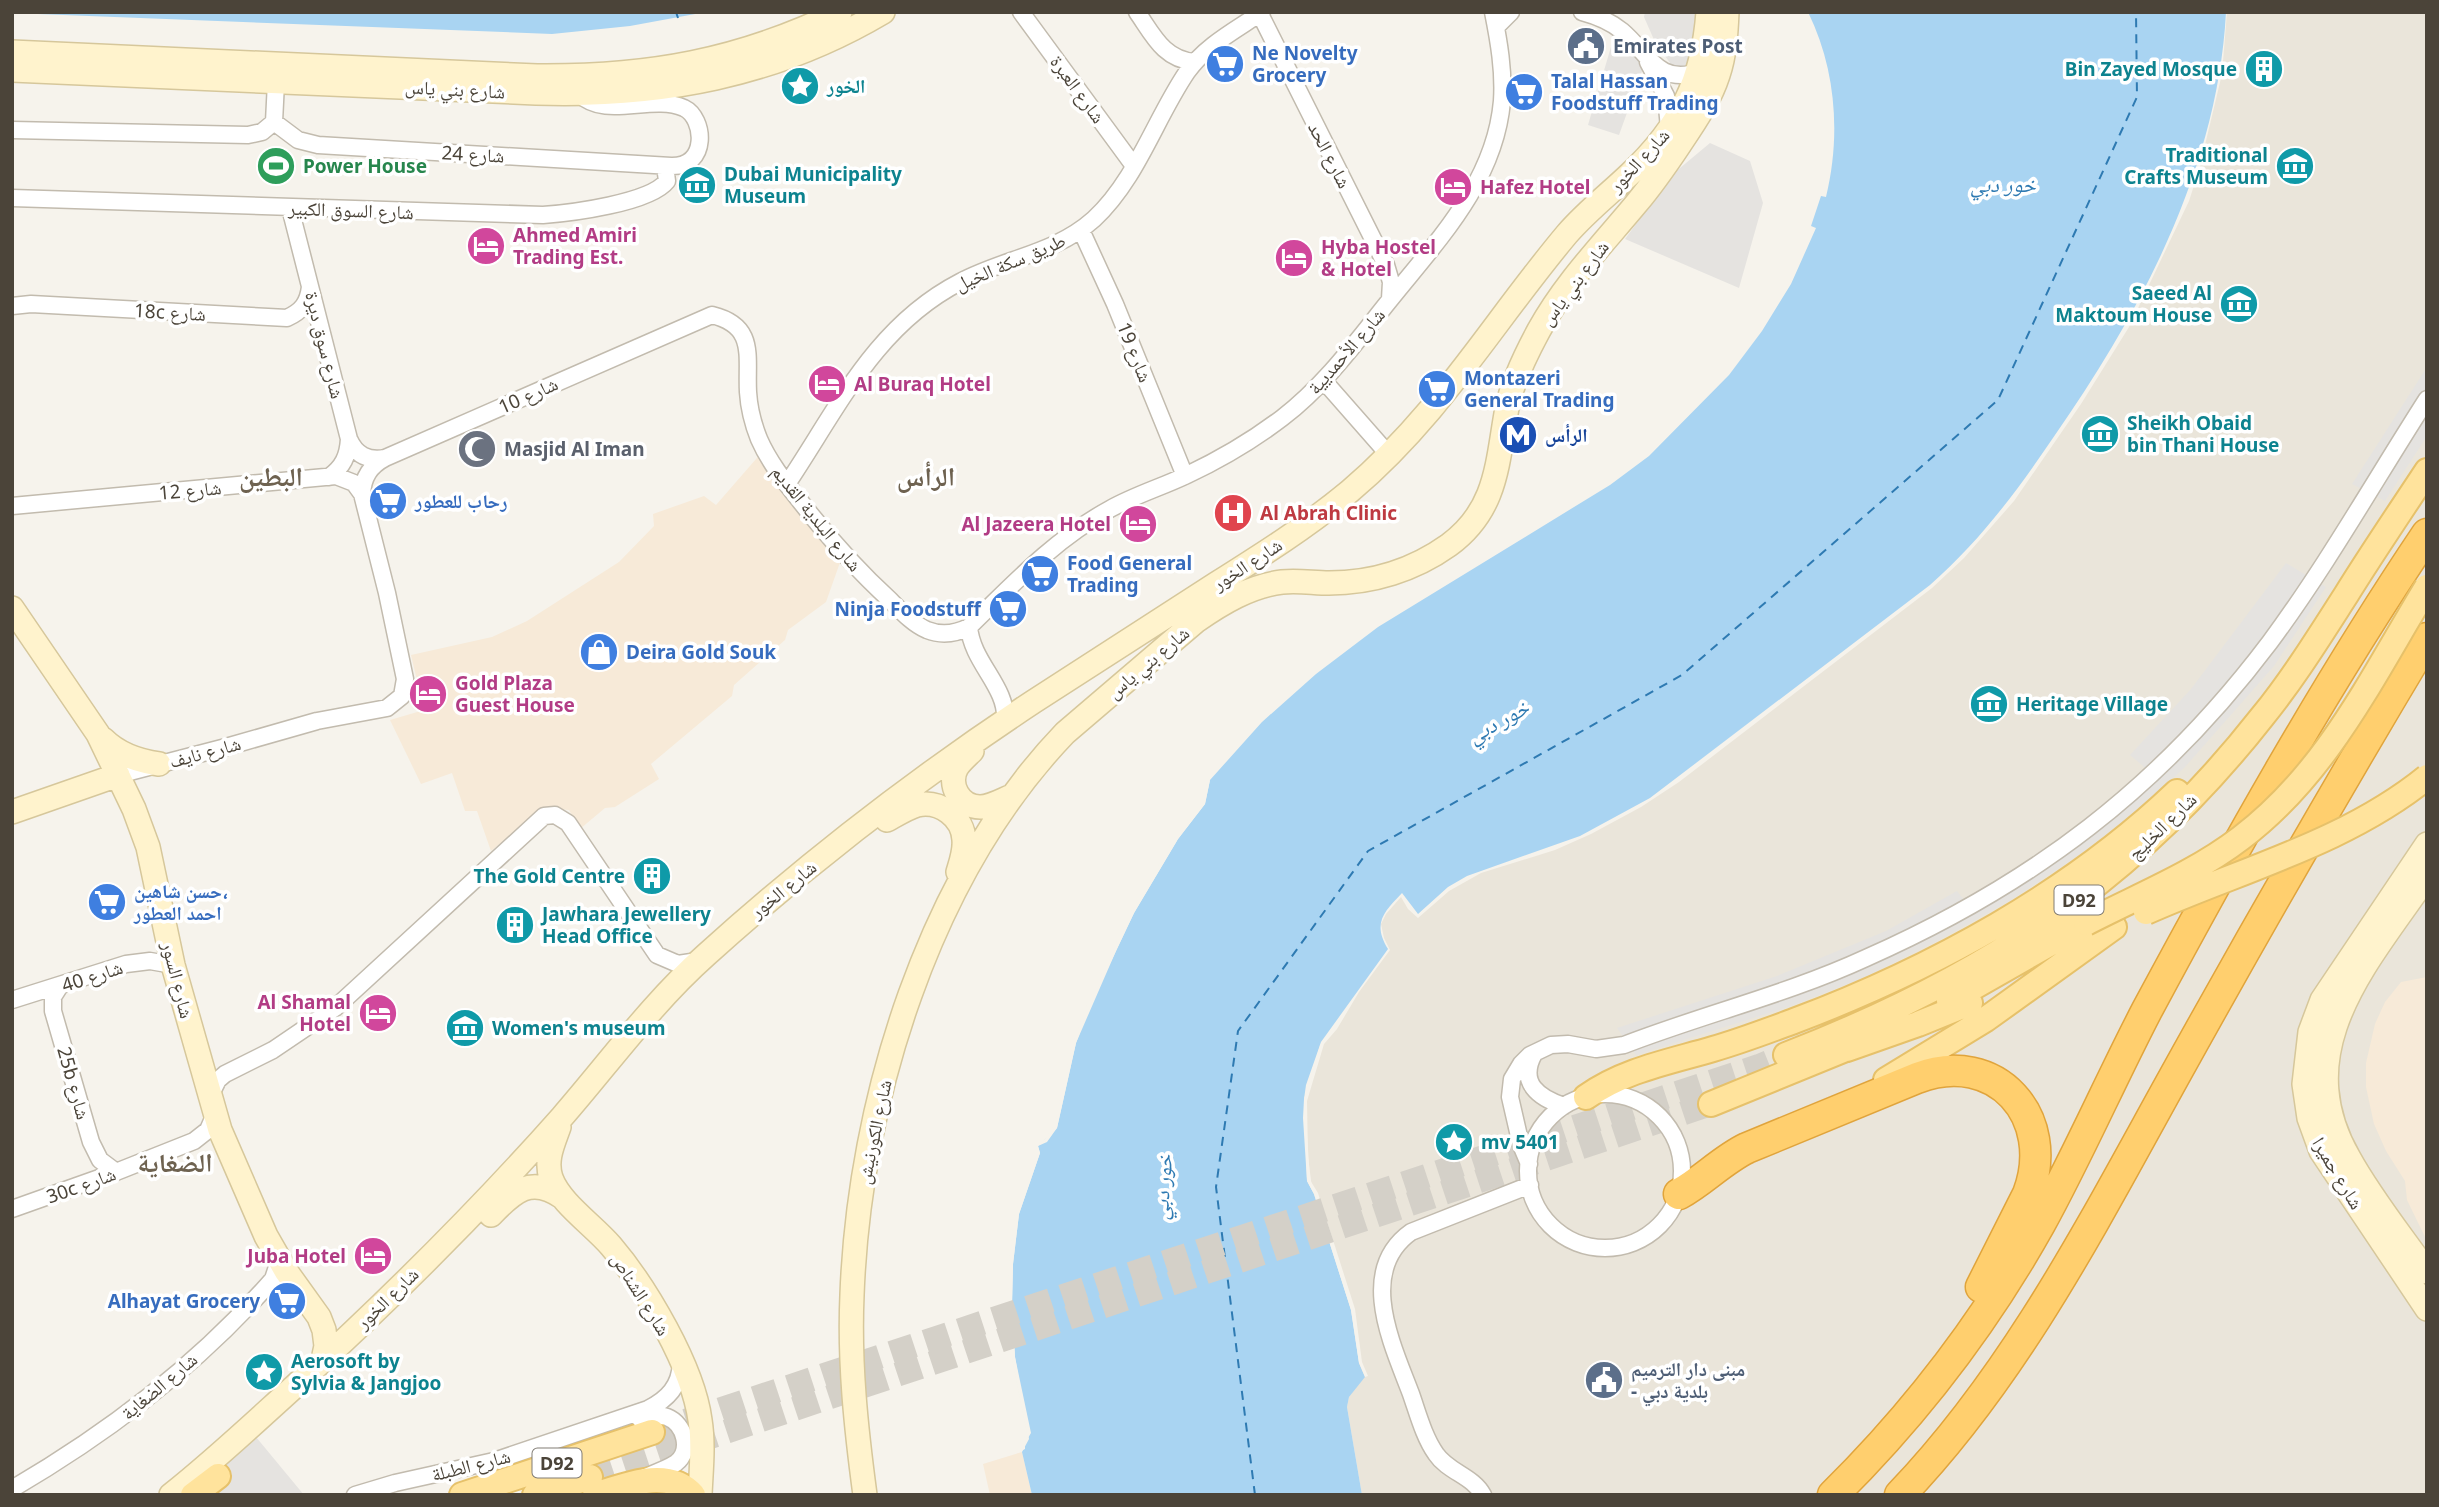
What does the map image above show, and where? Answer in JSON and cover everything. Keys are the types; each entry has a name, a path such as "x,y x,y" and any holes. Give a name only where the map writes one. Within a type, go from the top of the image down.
{"highway":[{"path":"1833,1495 1889,1438 1943,1372 2019,1260 2062,1182 2145,1014 2213,890 2339,671 2427,534"},
{"path":"1900,1495 1959,1426 2022,1339 2080,1248 2255,933 2418,658 2427,638"},
{"path":"1679,1194 1737,1153 1928,1074 1952,1070 1976,1074 1998,1084 2016,1100 2029,1120 2036,1143 2034,1178 1969,1310 1943,1372"}],"main road":[{"name":"شارع بني ياس","path":"12,70 579,94 637,82 788,35 840,12"},
{"name":"شارع بني ياس","path":"12,52 537,76 596,76 689,85 726,77 803,52 883,12"},
{"path":"1700,71 1706,45 1708,12"},
{"name":"شارع بني ياس","path":"1012,796 1065,733 1196,621 1217,607 1260,586 1283,581 1336,583 1384,577 1407,569 1449,544 1467,527 1483,508 1493,486 1511,392 1539,331 1572,281 1656,178 1705,104 1725,50 1727,12"},
{"path":"726,77 719,71 723,64 774,48 788,35"},
{"name":"شارع الخور","path":"171,1495 323,1360 452,1236 564,1114 627,1038 700,960 766,901 947,761 1308,524 1350,491 1389,455 1457,379 1558,245 1583,217 1635,170 1669,128 1700,71"},
{"path":"1583,217 1606,240"},
{"name":"شارع الخليج","path":"1786,1055 1870,1021 1951,981 2020,940 2083,897 2138,851 2215,774 2263,717 2306,657 2427,471"},
{"name":"شارع الخليج","path":"1847,1049 1948,1001 2086,923 2199,865 2239,839 2276,808 2309,774 2338,736 2427,587"},
{"name":"شارع السور","path":"12,608 98,734 134,809 152,862 173,965 212,1105 248,1197 278,1257 320,1317 326,1346 323,1360"},
{"path":"1575,1101 1626,1074 1756,1035 1838,1003 1961,944 2036,901 2098,859 2156,811 2194,775 2306,657"},
{"path":"999,725 956,768 954,786 963,801 979,807 1012,796"},
{"path":"98,734 125,755 159,764"},
{"name":"شارع نايف","path":"12,812 118,775"},
{"name":"شارع الخليج","path":"1710,1104 1965,1005 2146,912 2344,830 2393,802 2427,777"},
{"path":"78,789 95,788 109,792 134,809"},
{"name":"شارع الكورنيش","path":"865,1495 855,1412 851,1334 853,1260 862,1181 876,1113 891,1054 920,971 946,912 977,853 1012,796"},
{"path":"839,844 916,806 928,804 950,812 963,831 965,843 946,912"},
{"name":"شارع جميرا","path":"2427,844 2322,1000 2310,1032 2304,1084 2309,1118 2321,1151 2427,1309"},
{"name":"شارع جميرا","path":"2427,876 2346,997 2329,1044 2326,1078 2330,1111 2348,1158 2427,1272"},
{"path":"1829,1115 1986,1019 2114,927"},
{"name":"شارع الشناص","path":"564,1114 550,1152 550,1176 562,1196 611,1245 632,1273 651,1301 681,1363 700,1417 700,1495"},
{"name":"شارع الخور","path":"219,1485 424,1285 507,1198 528,1187 552,1190 562,1196"},
{"name":"D92","path":"463,1495 652,1432"},
{"path":"593,1486 620,1487 667,1479 677,1481 693,1495"},
{"path":"193,1495 219,1485"},
{"name":"D92","path":"535,1495 593,1486"}],"street":[{"name":"شارع العبرة","path":"1021,12 1134,166"},
{"path":"1137,12 1167,54 1184,62 1195,62"},
{"path":"1495,20 1511,12"},
{"path":"1582,12 1599,17 1621,30 1653,64 1670,74 1700,71"},
{"name":"طريق سكة الخيل","path":"787,484 874,351 911,314 961,281 985,270 1038,253 1081,230 1110,202 1195,62 1222,38 1261,13"},
{"name":"شارع الحد","path":"1261,13 1386,265 1391,282 1390,299"},
{"name":"شارع الأحمديية","path":"969,627 1043,555 1083,524 1241,447 1284,417 1324,381 1349,353 1453,221 1482,174 1489,157 1502,102 1502,64 1495,20"},
{"path":"1647,56 1651,70 1666,96 1669,128"},
{"path":"12,130 248,135 262,132 274,122 276,82"},
{"name":"شارع 24","path":"274,122 289,135 318,145 665,166 685,164 699,149 699,135 690,112 669,105 601,105 586,101 579,94"},
{"name":"شارع السوق الكبير","path":"12,198 511,215 574,212 606,206 658,189 667,181 665,166"},
{"name":"شارع سوق ديرة","path":"290,208 349,439"},
{"name":"شارع 19","path":"1081,230 1115,304 1185,476"},
{"name":"18c شارع","path":"12,306 31,304 287,318 304,307 310,287"},
{"name":"شارع البلدية القديم","path":"712,315 734,324 747,343 748,389 753,421 767,455 787,484 835,545 887,597 925,630 947,634 972,647"},
{"name":"شارع 10","path":"384,458 712,315"},
{"path":"1324,381 1389,455"},
{"path":"1529,1164 1521,1146 1510,1091 1518,1068 1535,1052 1560,1044 1596,1049 1625,1045 1833,972 1896,945 1987,897 2074,840 2150,777 2195,731 2246,672 2293,610 2427,399"},
{"path":"349,439 363,456 370,459 384,458"},
{"path":"330,477 342,465 349,448 349,439"},
{"path":"362,494 365,476 384,458"},
{"path":"330,477 349,480 362,494"},
{"name":"شارع 12","path":"12,506 330,477"},
{"name":"شارع نايف","path":"118,775 317,721 383,709 399,701 405,691 405,679 362,494"},
{"path":"947,634 969,627 972,647 1000,693 1006,709 999,725"},
{"path":"1000,693 1019,703 1030,704"},
{"path":"212,1105 218,1080 274,1050 335,1008 544,816 558,816 568,823 657,955 678,964 700,960"},
{"name":"شارع 40","path":"12,1000 138,962 173,965"},
{"name":"25b شارع","path":"60,986 52,998 53,1011 83,1117 95,1152 107,1167 116,1172"},
{"path":"1535,1052 1528,1071 1531,1084 1545,1099 1575,1101 1620,1096 1643,1104 1661,1118 1675,1137 1682,1160 1679,1194 1667,1217 1651,1233 1630,1244 1596,1247 1574,1241 1555,1228 1538,1207 1530,1185 1531,1153 1539,1131 1555,1113 1575,1101"},
{"name":"30c شارع","path":"12,1209 116,1172 202,1137 208,1130 212,1105"},
{"path":"1483,1495 1472,1482 1444,1464 1430,1445 1387,1329 1381,1299 1382,1286 1389,1259 1396,1246 1411,1232 1530,1185"},
{"name":"شارع الضغاية","path":"12,1489 122,1417 196,1356 273,1279 278,1257"},
{"name":"شارع الطبلة","path":"355,1495 395,1483 494,1461 659,1404 676,1386 681,1375 681,1363"},
{"path":"603,1425 662,1415 674,1421 685,1438 681,1457 675,1463 620,1487"}],"shaded area":[{"path":"1645,12 1701,12 1691,71 1675,70 1655,42 1644,17"},
{"path":"2227,12 2427,12 2427,1495 1362,1495 1347,1407 1355,1388 1360,1358 1354,1309 1312,1188 1308,1157 1307,1101 1324,1044 1390,950 1381,924 1386,914 1401,897 1408,909 1418,918 1449,891 1481,873 1555,850 1641,807 1679,782 1932,588 1964,558 2014,501 2081,404 2129,327 2189,201 2199,170 2222,74"},
{"path":"1613,40 1645,63 1619,135 1588,125"},
{"path":"1710,143 1750,161 1763,203 1739,288 1625,239 1674,173"},
{"path":"2427,367 2427,436 2385,501 2352,484"},
{"name":"Deira Gold Souk","path":"763,451 843,554 826,602 788,630 785,640 734,685 732,696 651,764 659,779 615,807 605,808 580,829 569,810 544,808 491,851 477,811 465,811 452,773 421,784 390,720 424,710 411,655 492,637 527,621 619,562 654,526 653,514 704,496 716,505"},
{"path":"2286,563 2326,587 2274,666 2185,767 2139,809 2079,855 2011,900 1863,978 1788,1007 1636,1055 1617,1028 1777,976 1886,931 1957,891 1971,909 2156,777 2130,755 2191,689"},
{"path":"2427,977 2427,1241 2407,1200 2405,1181 2386,1151 2374,1124 2366,1087 2366,1063 2375,1024 2385,1002 2401,982"},
{"path":"256,1437 304,1495 184,1495"},
{"path":"1022,1452 1032,1495 990,1495 983,1464"}],"water":[{"path":"706,12 630,26 552,34 12,13"},
{"name":"خور دبي","path":"1808,12 2226,12 2220,70 2208,126 2170,235 2145,287 2087,387 2027,476 1982,533 1930,585 1650,798 1580,836 1467,876 1448,887 1418,914 1402,893 1385,912 1381,932 1388,949 1321,1042 1304,1099 1307,1181 1314,1194 1351,1310 1359,1363 1365,1377 1349,1397 1347,1407 1362,1495 1032,1495 1022,1452 1029,1439 1015,1357 1012,1305 1013,1264 1019,1214 1040,1153 1038,1146 1057,1128 1076,1043 1134,913 1178,839 1205,804 1210,780 1262,722 1316,674 1378,627 1610,485 1649,456 1729,375 1762,331 1791,284 1816,228 1811,226 1821,196 1826,197 1831,174 1834,126 1830,79 1825,56"}],"pier":[{"path":"1210,780 1205,804 1178,839 1134,913 1089,1008 1076,1043 1057,1128 1047,1142 1038,1146 1040,1153 1019,1214 1013,1264 1015,1357 1031,1433 1025,1443 1025,1449 1019,1452 1027,1433 1012,1358 1008,1305 1009,1263 1015,1213 1037,1153 1035,1145 1045,1139 1054,1126 1073,1042 1086,1007 1131,911 1175,837 1202,803 1206,785"},
{"path":"1321,1042 1307,1099 1310,1180 1318,1193 1355,1309 1362,1362 1368,1376 1365,1377 1359,1363 1351,1310 1314,1194 1307,1181 1304,1099"}],"ferry route":[{"path":"676,12 678,18"},
{"path":"1255,1495 1216,1187 1238,1031 1368,851 1682,675 1998,400 2137,97 2136,12"}],"tunnel":[{"path":"652,1432 1786,1055"},
{"path":"590,1477 1711,1104"}],"place":[{"name":"Emirates Post","path":"1586,46"},
{"name":"Ne Novelty Grocery","path":"1225,64"},
{"name":"Bin Zayed Mosque","path":"2264,69"},
{"name":"الخور","path":"800,86"},
{"name":"Talal Hassan Foodstuff Trading","path":"1524,92"},
{"name":"Power House","path":"276,166"},
{"name":"Traditional Crafts Museum","path":"2295,166"},
{"name":"Dubai Municipality Museum","path":"697,185"},
{"name":"Hafez Hotel","path":"1453,187"},
{"name":"Ahmed Amiri Trading Est.","path":"486,246"},
{"name":"Hyba Hostel & Hotel","path":"1294,258"},
{"name":"Saeed Al Maktoum House","path":"2239,304"},
{"name":"Al Buraq Hotel","path":"827,384"},
{"name":"Montazeri General Trading","path":"1437,389"},
{"name":"Sheikh Obaid bin Thani House","path":"2100,434"},
{"name":"الرأس","path":"1518,435"},
{"name":"Masjid Al Iman","path":"477,449"},
{"name":"رحاب للعطور","path":"388,501"},
{"name":"Al Abrah Clinic","path":"1233,513"},
{"name":"Al Jazeera Hotel","path":"1138,524"},
{"name":"Food General Trading","path":"1040,574"},
{"name":"Ninja Foodstuff","path":"1008,609"},
{"name":"Deira Gold Souk","path":"599,652"},
{"name":"Gold Plaza Guest House","path":"428,694"},
{"name":"Heritage Village","path":"1989,704"},
{"name":"The Gold Centre","path":"652,876"},
{"name":"حسن شاهين، احمد العطور","path":"107,902"},
{"name":"Jawhara Jewellery Head Office","path":"515,925"},
{"name":"Al Shamal Hotel","path":"378,1013"},
{"name":"Women's museum","path":"465,1028"},
{"name":"mv 5401","path":"1454,1142"},
{"name":"Juba Hotel","path":"373,1256"},
{"name":"Alhayat Grocery","path":"287,1301"},
{"name":"Aerosoft by Sylvia & Jangjoo","path":"264,1372"},
{"name":"مبنى دار الترميم - بلدية دبي","path":"1604,1380"}],"district":[{"name":"البطين","path":"271,476"},
{"name":"الرأس","path":"926,476"},
{"name":"الضغاية","path":"175,1162"}]}
